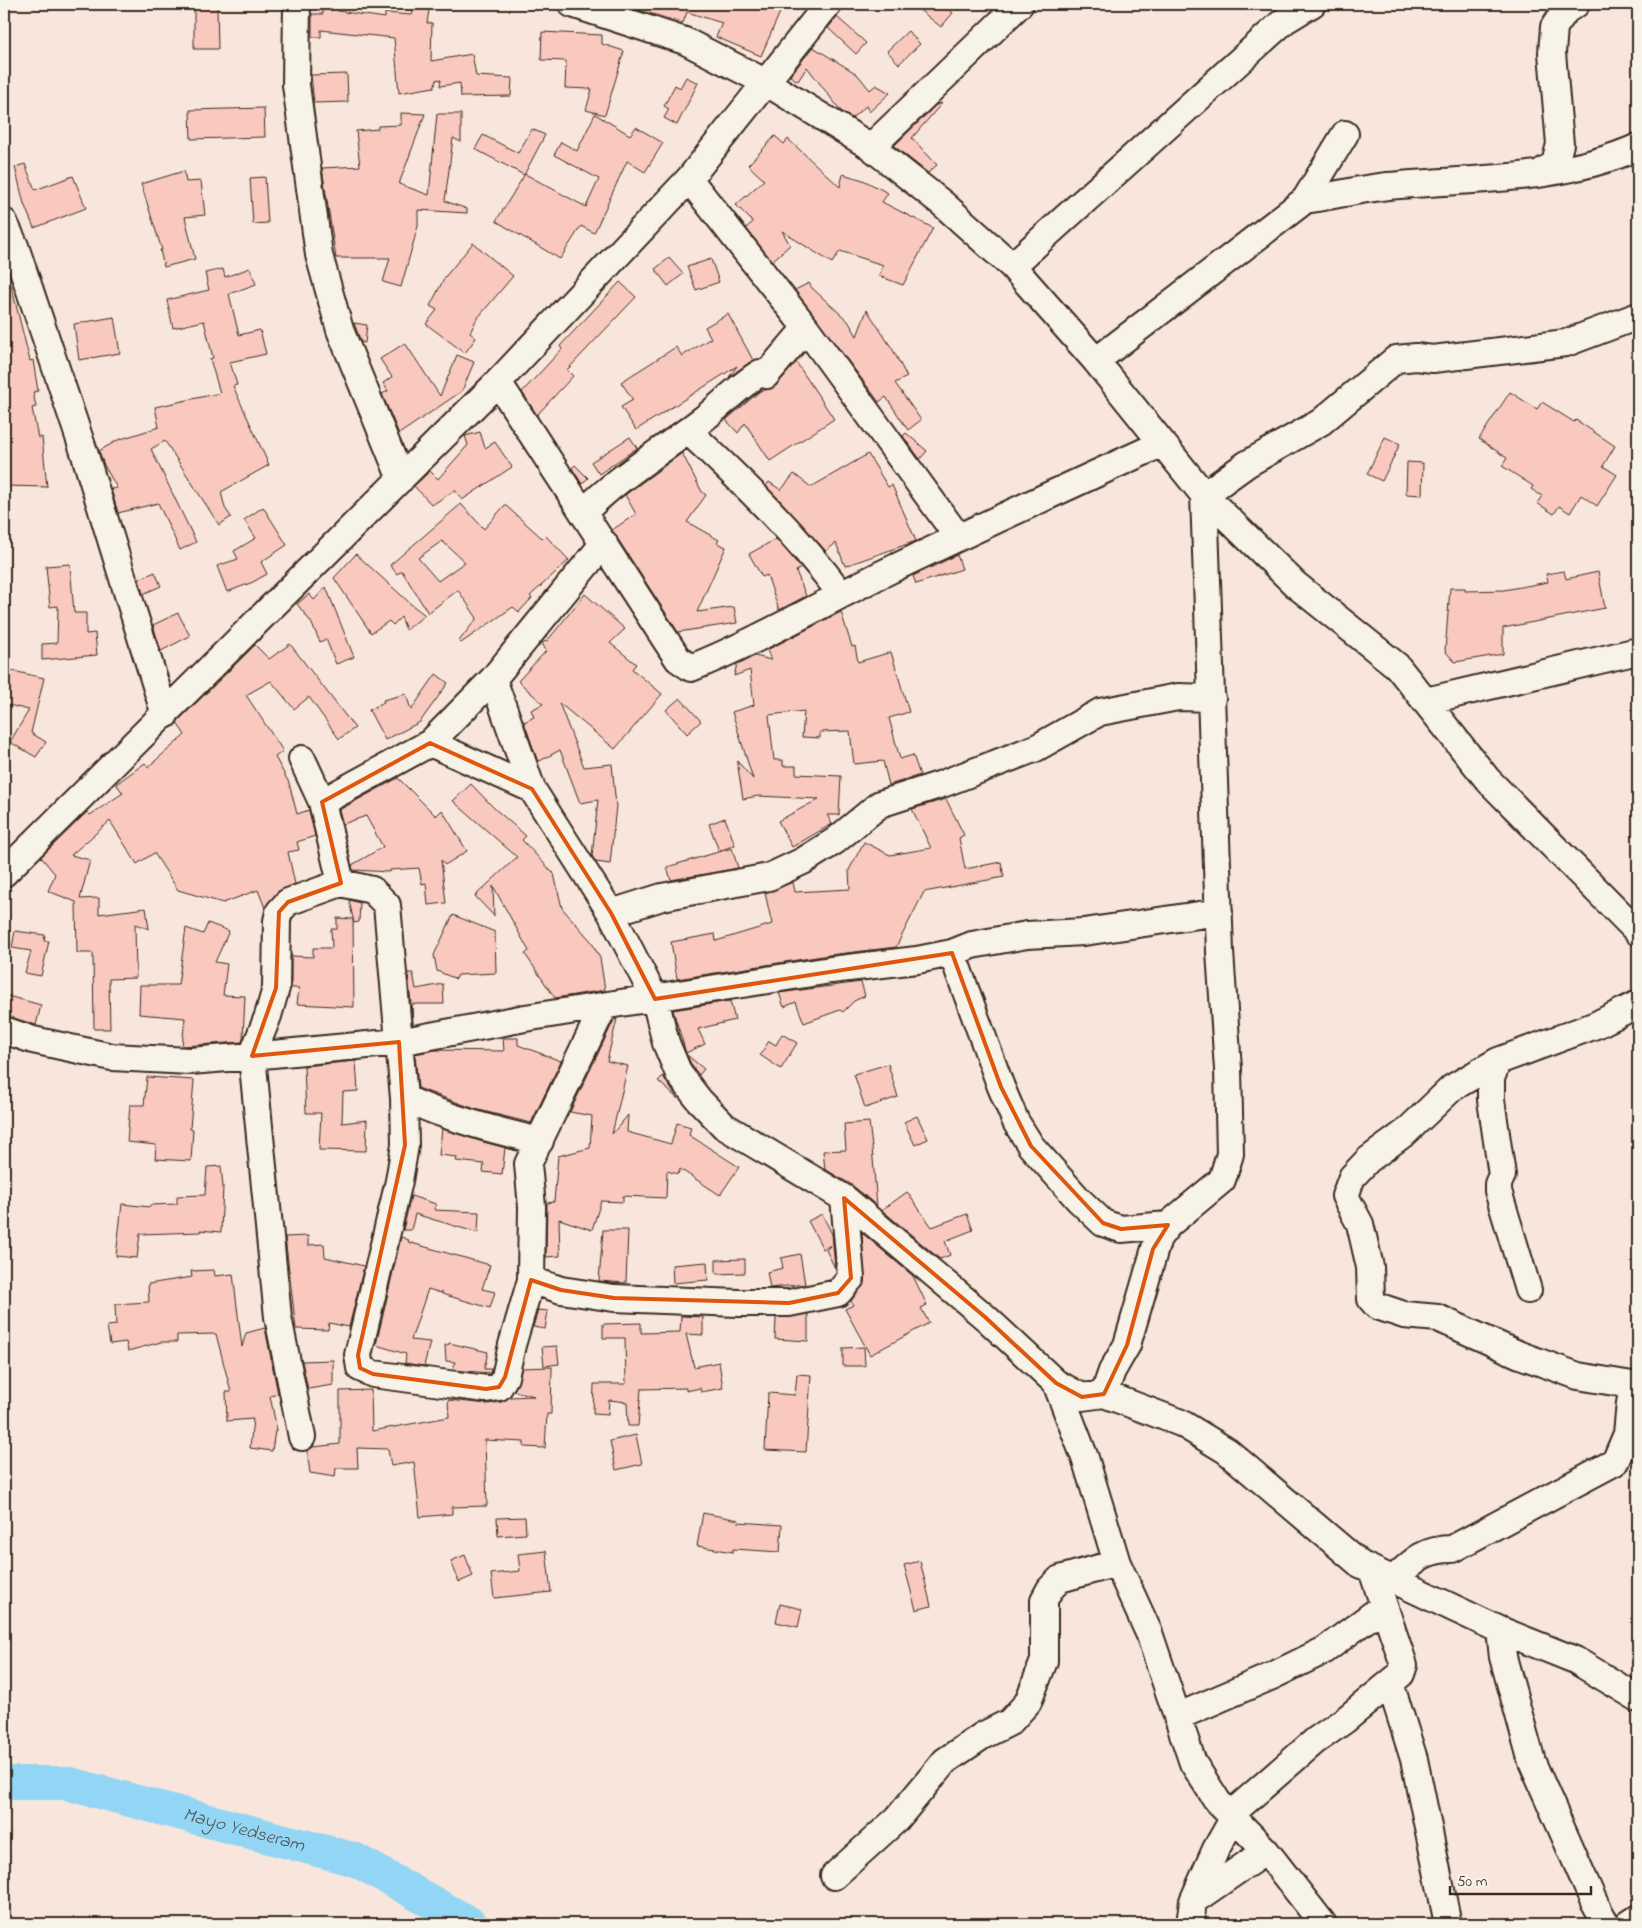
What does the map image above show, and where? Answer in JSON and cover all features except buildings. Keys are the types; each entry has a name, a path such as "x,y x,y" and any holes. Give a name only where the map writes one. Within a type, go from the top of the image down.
{"street":[{"path":"297,4 296,85 319,255 340,330 401,479"},
{"path":"572,4 685,40 767,84 871,147 943,204 1012,266 1096,361 1204,495 1296,585 1397,666 1488,780 1638,932"},
{"path":"4,873 498,382 689,179 767,84 828,4"},
{"path":"871,147 1020,4"},
{"path":"1012,266 1284,21 1312,4"},
{"path":"1540,173 1555,164 1560,144 1552,53 1554,27 1566,10 1576,4"},
{"path":"1096,361 1305,200 1346,134"},
{"path":"1305,200 1386,186 1484,181 1576,168 1614,158 1638,147"},
{"path":"689,179 806,328 958,537"},
{"path":"4,222 9,246 84,452 165,714"},
{"path":"1204,495 1247,464 1322,422 1396,360 1416,357 1433,360 1566,343 1638,316"},
{"path":"584,512 606,489 688,431 747,381 760,373 766,375 806,328"},
{"path":"498,382 584,512 678,660 691,668 737,650 841,594 958,537 1162,444"},
{"path":"688,431 783,522 813,556 841,594"},
{"path":"1104,1394 1112,1370 1127,1345 1141,1302 1153,1249 1168,1225 1222,1180 1230,1154 1204,495"},
{"path":"322,802 430,743 493,679 604,543"},
{"path":"1426,702 1638,651"},
{"path":"493,679 532,789 611,913 655,999 666,1043 679,1074 699,1100 724,1126 844,1198 985,1317 1056,1383 1082,1397 1104,1394 1181,1423 1227,1451 1360,1564 1500,1630 1575,1660 1638,1698"},
{"path":"611,913 662,897 768,877 803,861 835,841 880,804 942,784 1036,748 1100,712 1178,698 1212,698"},
{"path":"430,743 532,789"},
{"path":"302,759 322,802 341,883"},
{"path":"302,1437 278,1317 252,1056 268,1016 276,988 279,912 288,902 341,883 372,890 387,905 404,1098 404,1145 399,1181 358,1355 360,1368 373,1374 486,1389 499,1387 505,1377 512,1345 531,1280 532,1207 528,1164 604,1006"},
{"path":"4,1030 33,1040 112,1056 190,1061 399,1042 604,1006 952,953 972,945 1027,935 1084,932 1219,912"},
{"path":"952,953 1001,1087 1016,1122 1030,1146 1079,1200 1103,1223 1121,1229 1168,1225"},
{"path":"1382,1575 1435,1550 1452,1550 1616,1462 1627,1434 1630,1403 1638,1386 1608,1383 1578,1376 1520,1355 1438,1318 1404,1315 1377,1306 1371,1299 1370,1267 1360,1224 1345,1196 1352,1177 1368,1160 1406,1132 1452,1088 1498,1061 1596,1025 1638,1004"},
{"path":"1498,1061 1491,1078 1491,1100 1502,1175 1498,1184 1498,1191 1528,1290"},
{"path":"404,1098 434,1112 460,1121 540,1140"},
{"path":"531,1280 561,1290 614,1298 790,1303 838,1293 851,1278 844,1198"},
{"path":"1056,1383 1085,1458 1117,1564 1149,1633 1193,1763 1218,1802 1233,1815 1266,1851 1323,1924"},
{"path":"1608,1383 1616,1410 1627,1434"},
{"path":"834,1876 897,1819 944,1761 982,1736 1010,1722 1028,1702 1044,1662 1044,1600 1050,1589 1060,1579 1117,1564"},
{"path":"1192,1912 1216,1849 1233,1815 1315,1741 1346,1720 1401,1674 1404,1665 1384,1606 1382,1575"},
{"path":"1177,1716 1272,1676 1325,1650 1384,1606"},
{"path":"1500,1630 1503,1657 1532,1762 1594,1902 1606,1924"},
{"path":"1390,1683 1414,1760 1448,1924"},
{"path":"1192,1912 1266,1851"},
{"path":"1629,1924 1638,1918"}],"highlighted area":[{"path":"430,743 532,789 611,913 655,999 952,953 1001,1087 1031,1146 1103,1223 1121,1229 1168,1225 1153,1249 1127,1345 1104,1394 1082,1397 1056,1383 985,1317 844,1198 851,1278 838,1293 789,1303 614,1298 561,1290 531,1280 505,1377 499,1387 486,1389 373,1374 360,1368 358,1355 405,1145 399,1042 252,1056 276,988 279,912 288,902 341,883 322,802"}],"waterway":[{"name":"Mayo Yedseram","path":"4,1783 66,1783 356,1860 471,1924"}]}
